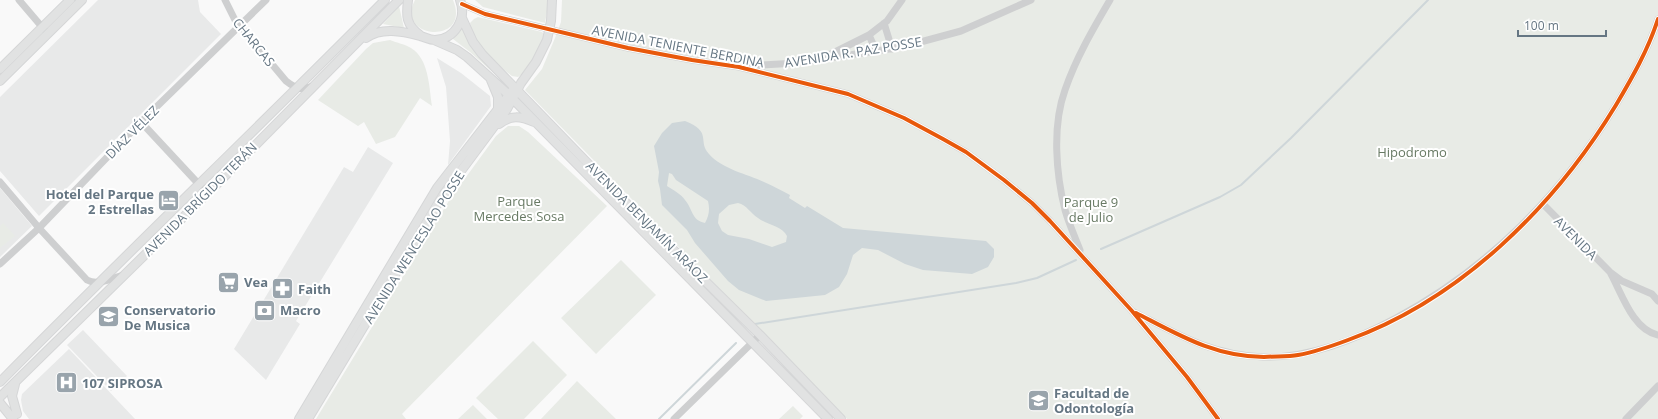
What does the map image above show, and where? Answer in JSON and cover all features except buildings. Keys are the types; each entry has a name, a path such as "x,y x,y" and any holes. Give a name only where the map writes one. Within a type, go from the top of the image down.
{"main road":[{"path":"0,81 70,0"},
{"path":"0,69 82,0"},
{"name":"AVENIDA BRÍGIDO TERÁN","path":"0,382 98,282 298,88 385,0"},
{"name":"AVENIDA BRÍGIDO TERÁN","path":"1,397 399,0"},
{"name":"AVENIDA WENCESLAO POSSE","path":"308,419 443,195 492,130 511,96 517,90 536,62 547,40 550,29 552,0"},
{"path":"408,1 407,18 414,31 420,36"},
{"path":"434,40 441,39 454,32 462,17 461,2"},
{"name":"AVENIDA BENJAMÍN ARÁOZ","path":"462,17 473,42 482,54 631,208 842,419"},
{"name":"AVENIDA BENJAMÍN ARÁOZ","path":"352,47 368,36 379,31 391,30 434,40 457,50 511,96 828,419"},
{"path":"487,74 497,94 498,109"},
{"path":"299,419 437,188 498,109 511,96"},
{"path":"492,130 505,120 514,116 538,123"},
{"path":"16,418 12,396 15,385 20,377"},
{"path":"1,397 16,418"},
{"path":"0,412 16,418"}],"street":[{"path":"19,0 45,30"},
{"name":"CHARCAS","path":"225,0 239,26 286,81 298,88"},
{"name":"DÍAZ VÉLEZ","path":"0,264 39,228 141,122 266,0"},
{"path":"818,60 869,35 884,23 902,0"},
{"name":"AVENIDA R. PAZ POSSE","path":"739,67 818,60 892,49 961,31 1032,0"},
{"path":"1081,254 1066,210 1058,163 1057,127 1065,90 1088,36 1110,0"},
{"name":"AVENIDA TENIENTE BERDINA","path":"461,2 481,12 645,52 739,67 848,94 904,118 949,142 966,152 1032,203 1081,254 1132,311 1187,377 1218,419"},
{"path":"462,17 471,12 481,12"},
{"path":"1132,311 1195,343 1228,353 1263,357 1298,355 1324,349 1371,332 1423,304 1467,274 1520,227 1543,204 1599,133 1633,76 1652,36 1658,19"},
{"path":"884,23 892,49"},
{"path":"869,35 876,51"},
{"path":"283,102 288,93 286,81"},
{"path":"298,88 306,89 315,85"},
{"path":"141,122 207,193"},
{"path":"0,182 39,228 87,280 91,282 98,282 124,276"},
{"name":"AVENIDA","path":"1543,204 1610,272"},
{"path":"1610,272 1622,281 1652,294 1658,301"},
{"path":"1610,272 1632,315 1641,326 1652,334 1658,335"},
{"path":"674,419 760,336"},
{"path":"1626,419 1658,386"}],"shaded area":[{"path":"98,0 198,0 200,12 221,34 39,216 0,171 0,97"},
{"path":"437,58 461,73 490,96 491,106 448,165 450,141 446,87"},
{"path":"685,121 694,125 702,133 704,145 709,154 721,164 783,191 790,195 789,198 805,208 807,206 843,228 986,241 994,249 994,257 988,267 972,274 923,270 905,264 878,250 862,248 853,255 847,274 839,287 825,295 766,301 739,290 728,281 695,243 687,230 662,205 658,181 659,172 654,146 662,133 672,123","holes":["669,173 672,174 676,180 708,201 709,212 705,223 700,222 695,217 688,203 677,192 667,186","738,203 744,205 755,216 782,230 787,236 786,242 772,247 749,239 728,235 722,231 718,223 719,214 729,205"]},
{"path":"368,147 393,163 296,321 300,324 266,380 234,349 344,167 353,172"},
{"path":"0,188 32,226 0,257"},
{"path":"83,330 127,376 111,391 67,345"},
{"name":"107 SIPROSA","path":"69,349 135,419 29,419 23,411 21,400 22,394"}],"green space":[{"path":"415,0 453,0 456,15 452,25 444,30 433,32 423,29 415,23 411,13"},
{"path":"475,0 549,0 545,23 483,7"},
{"name":"Parque 9 de Julio","path":"562,0 1658,0 1658,419 847,419 525,90 542,69 555,38 561,22"},
{"path":"399,6 404,28 383,24"},
{"path":"478,17 542,32 545,35 534,58 518,77 512,76 492,59 480,46 472,31 470,23"},
{"path":"461,29 463,29 475,52 506,84 452,38"},
{"path":"390,40 411,48 421,59 425,66 429,82 432,106 420,98 395,137 376,144 364,122 358,126 318,100 373,43"},
{"name":"Parque Mercedes Sosa","path":"508,126 519,126 528,132 607,206 402,414 406,419 316,419 450,199 496,136"},
{"path":"3,223 15,236 0,248 0,226"},
{"path":"621,260 656,295 596,354 561,318"},
{"path":"533,341 567,375 524,419 498,419 476,398"},
{"path":"577,381 616,419 541,419"},
{"path":"473,405 487,419 458,419"},
{"path":"793,406 803,416 800,419 779,419"}],"waterway":[{"path":"1101,249 1220,197 1241,185 1291,138 1428,0"},
{"path":"755,324 1016,283 1037,278 1076,260"},
{"path":"659,419 736,343"}],"cycle path":[{"path":"462,4 485,14 628,48 739,67 848,94 904,118 943,139 966,152 1004,180 1032,203 1050,221 1132,311 1187,377 1218,419"},
{"path":"1136,313 1182,337 1213,349 1246,356 1264,357 1298,355 1330,347 1389,322 1429,300 1466,275 1501,245 1534,213 1564,179 1591,143 1622,95 1645,53 1658,19"}],"place":[{"name":"Hotel del Parque 2 Estrellas","path":"169,201"},
{"name":"Vea","path":"228,282"},
{"name":"Faith","path":"283,289"},
{"name":"Macro","path":"265,310"},
{"name":"Conservatorio De Musica","path":"109,317"},
{"name":"107 SIPROSA","path":"67,383"},
{"name":"Facultad de Odontología","path":"1038,400"}],"park label":[{"name":"Hipodromo","path":"1412,152"}]}
